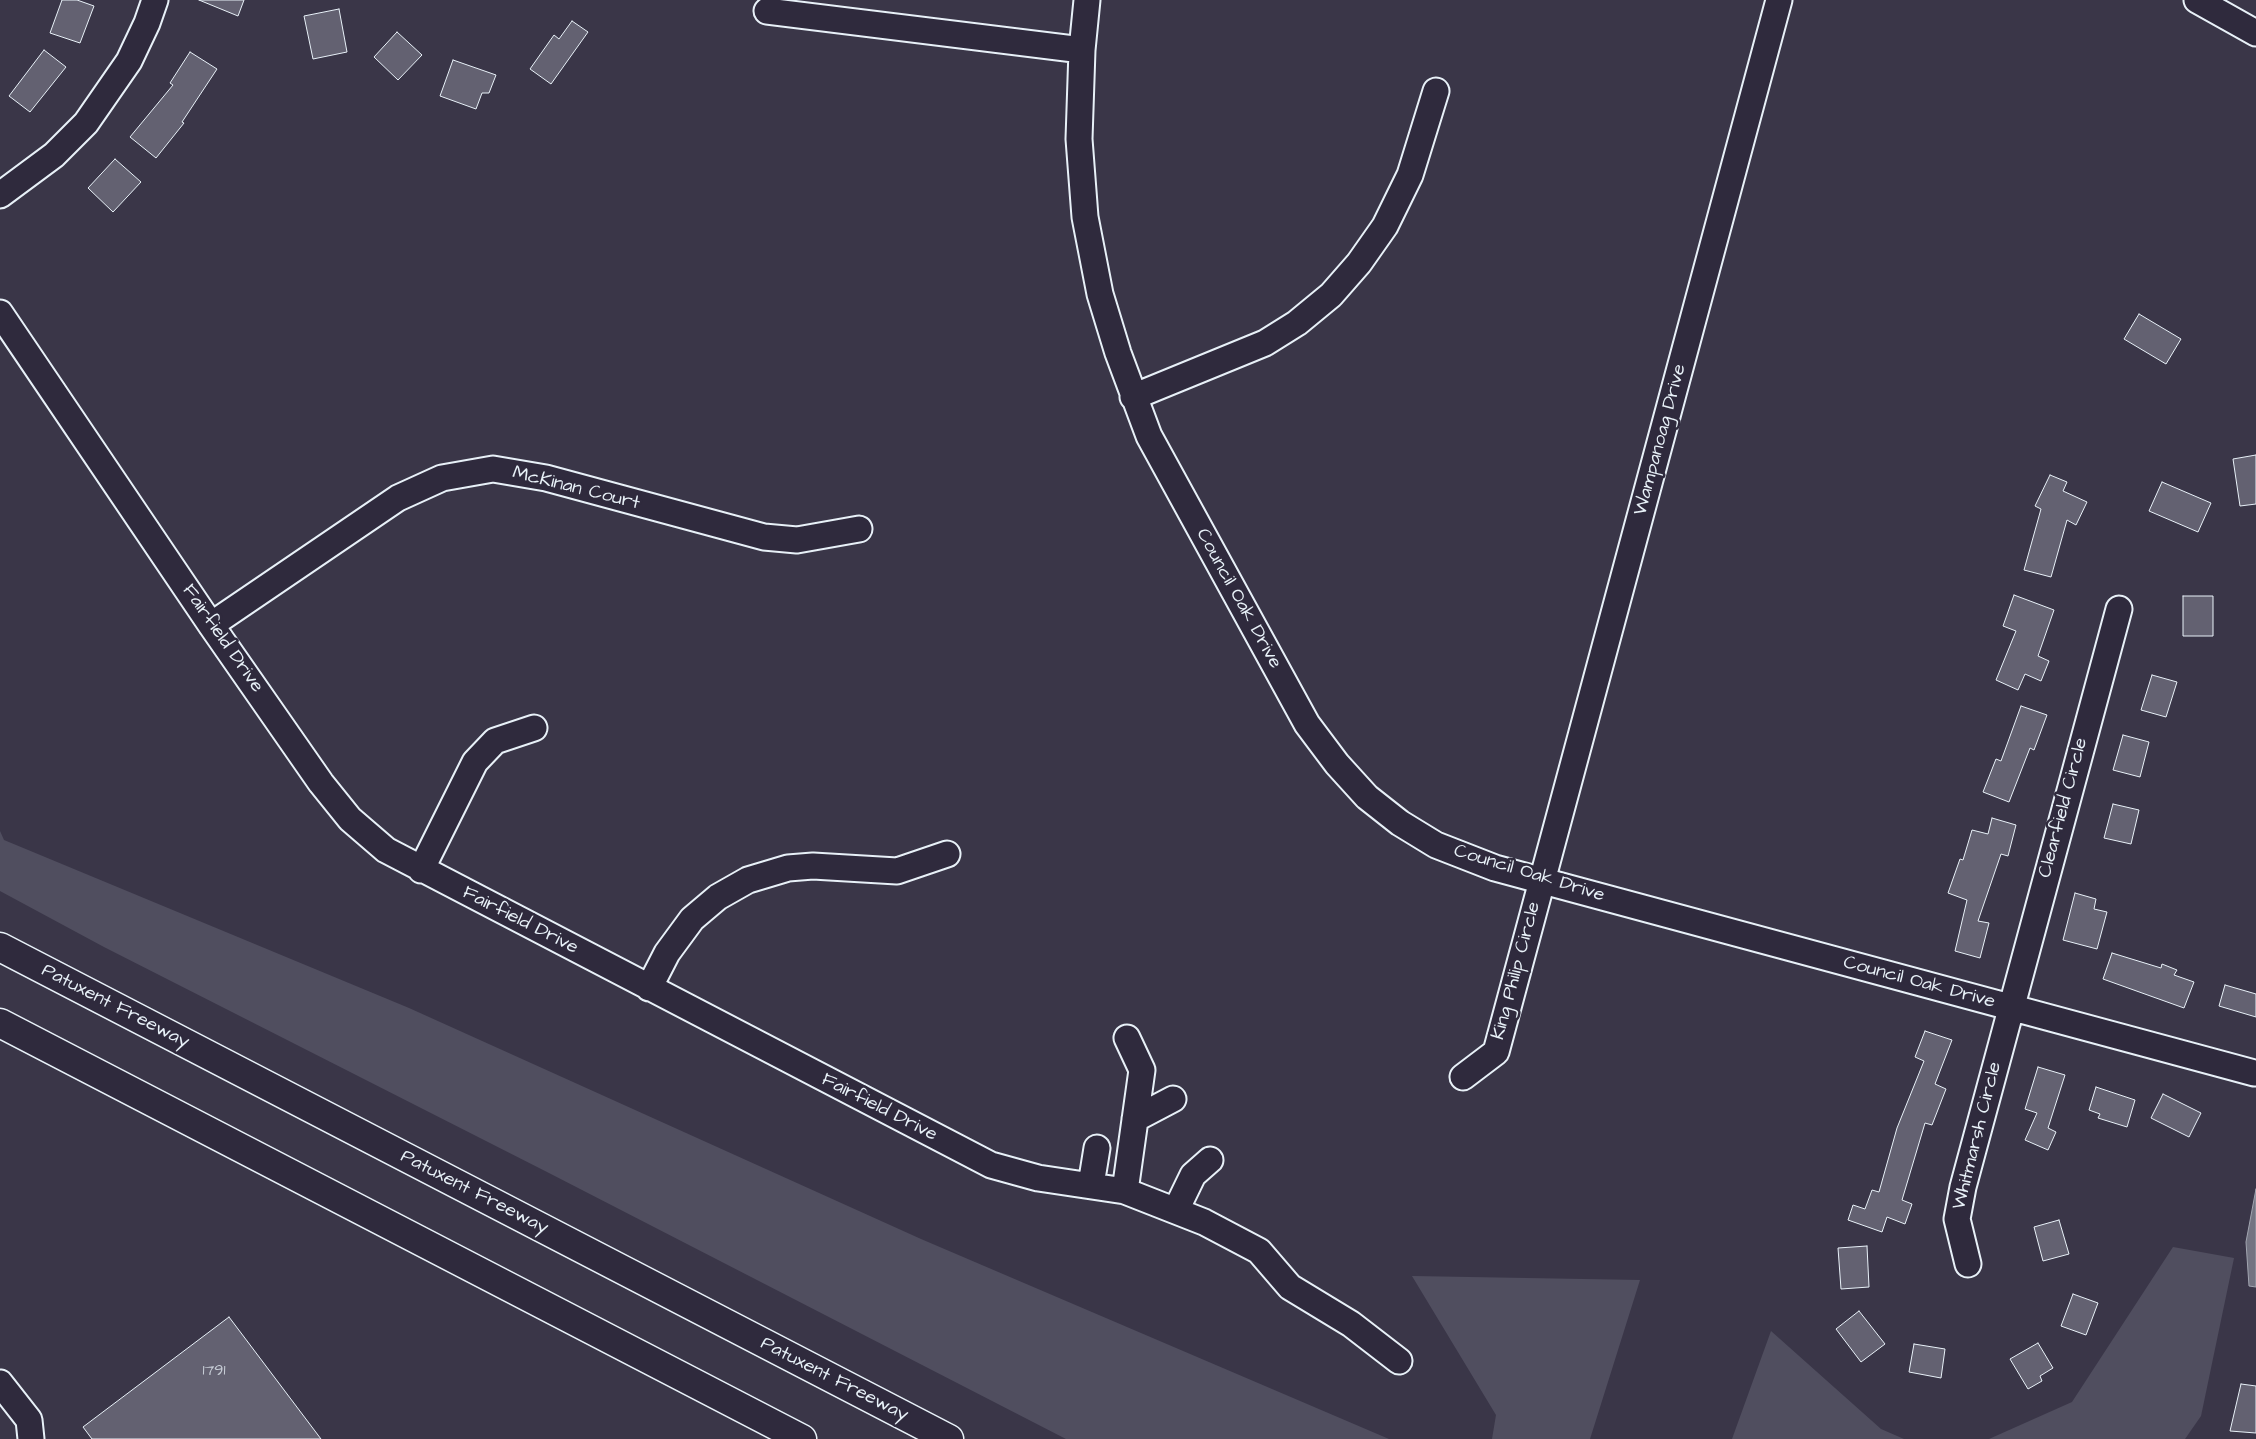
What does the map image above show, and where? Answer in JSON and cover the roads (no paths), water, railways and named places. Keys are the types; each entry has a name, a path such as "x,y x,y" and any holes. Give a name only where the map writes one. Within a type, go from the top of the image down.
{"highway":[{"name":"Patuxent Freeway","path":"0,948 949,1439"},
{"path":"0,1023 802,1439"}],"street":[{"path":"0,195 54,155 86,123 129,61 147,23 155,0"},
{"name":"Council Oak Drive","path":"1087,0 1082,50 1080,139 1085,218 1100,294 1133,396 1149,436 1229,585 1307,724 1336,764 1368,796 1400,823 1436,845 1495,868 2254,1073"},
{"name":"Wampanoag Drive","path":"1542,880 1780,0"},
{"path":"2197,0 2256,33"},
{"path":"767,11 1082,50"},
{"path":"1133,396 1265,343 1297,323 1331,295 1360,263 1385,226 1410,175 1436,91"},
{"name":"Fairfield Drive","path":"0,313 322,783 350,819 386,850 420,870 991,1165 1038,1178 1124,1191 1176,1210 1259,1251 1290,1287 1351,1324 1400,1362"},
{"name":"McKinan Court","path":"212,625 398,498 442,478 493,470 546,478 764,537 798,540 859,529"},
{"name":"Clearfield Circle","path":"2010,1007 2119,609"},
{"path":"420,870 475,762 495,741 534,728"},
{"path":"649,988 667,953 692,919 718,897 748,880 788,868 813,866 897,871 946,854"},
{"name":"King Philip Circle","path":"1463,1077 1496,1052 1542,880"},
{"name":"Whitmarsh Circle","path":"1968,1264 1958,1219 1963,1187 2010,1007"},
{"path":"1124,1191 1142,1070 1128,1038"},
{"path":"1135,1119 1173,1099"},
{"path":"1091,1185 1097,1148"},
{"path":"1176,1210 1193,1175 1210,1160"},
{"path":"0,1383 28,1420 31,1439"}],"water":[{"path":"2256,1189 2256,1287 2249,1286 2246,1242"}]}
